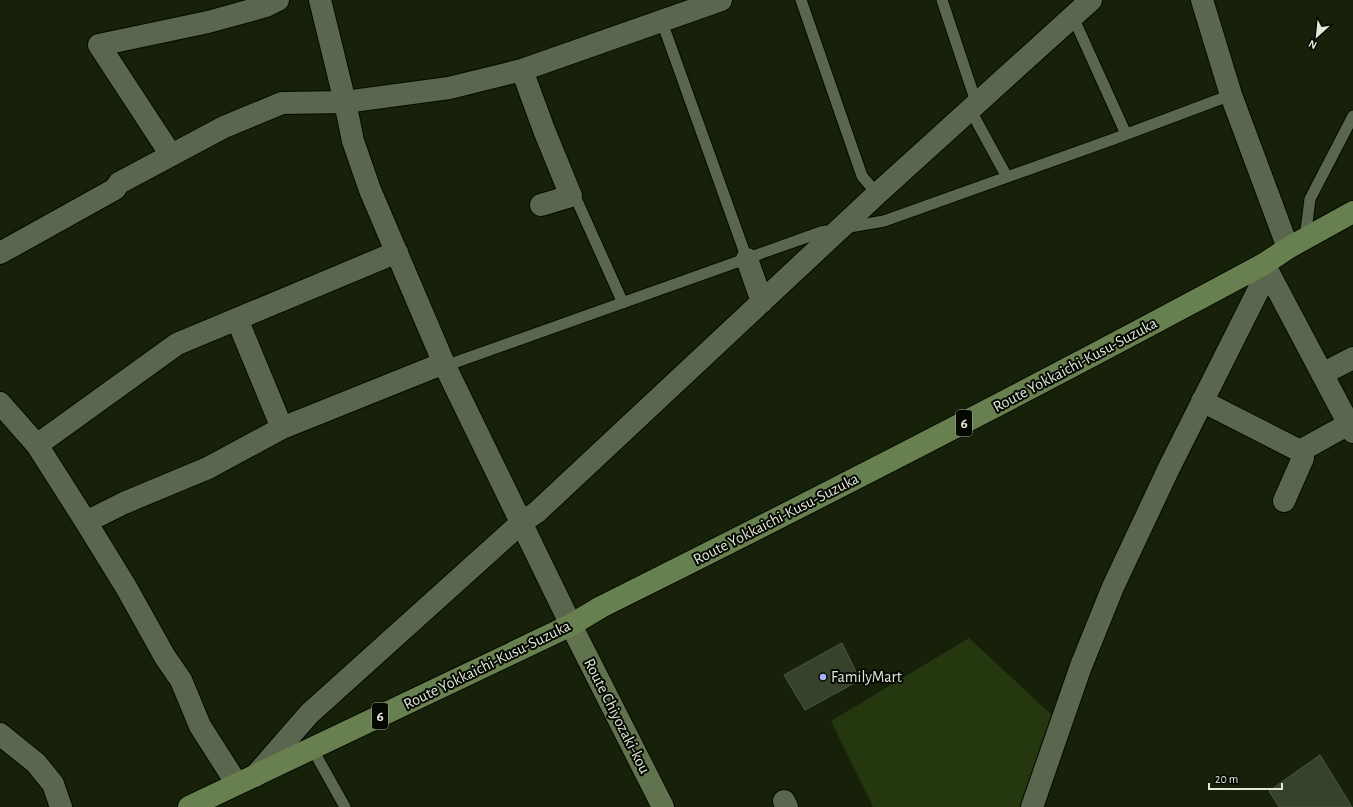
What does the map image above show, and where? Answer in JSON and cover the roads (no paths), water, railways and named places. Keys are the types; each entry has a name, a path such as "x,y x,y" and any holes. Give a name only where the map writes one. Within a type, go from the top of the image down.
{"main road":[{"name":"Route Yokkaichi-Kusu-Suzuka","path":"189,807 220,801 246,780 571,625 601,607 851,482 1032,387 1266,268 1297,243 1353,212"},
{"name":"Route Chiyozaki-kou","path":"571,625 663,807"}],"street":[{"path":"171,155 100,46 208,22 266,6 278,0"},
{"path":"320,0 353,141 370,190 445,364 571,625"},
{"path":"0,253 171,155 224,127 282,103 345,102 449,88 522,70 721,0"},
{"path":"1202,0 1231,95 1297,243"},
{"path":"0,403 37,445 86,522 126,587 165,657 181,680 200,726 246,780 309,714 521,523 537,512 876,194 974,108 1080,7"},
{"path":"522,70 544,130 571,196 542,204"},
{"path":"37,445 177,344 396,252"},
{"path":"747,259 762,302"},
{"path":"1266,268 1351,428 1300,451"},
{"path":"1032,807 1081,666 1113,587 1266,268"},
{"path":"237,319 282,428"},
{"path":"1322,374 1353,358"},
{"path":"86,522 124,503 208,468 282,428 445,364"},
{"path":"1202,401 1300,451 1303,458 1284,501"},
{"path":"0,734 36,762 53,784 61,807"}],"lane":[{"path":"801,0 862,176 876,194"},
{"path":"942,0 974,108 1007,177"},
{"path":"1080,7 1126,134"},
{"path":"662,22 747,259"},
{"path":"445,364 623,303 821,232 884,221 1231,95"},
{"path":"1297,243 1310,199 1353,116"},
{"path":"571,196 578,203 623,303"},
{"path":"312,748 345,807"}],"place":[{"name":"FamilyMart","path":"823,677"}]}
